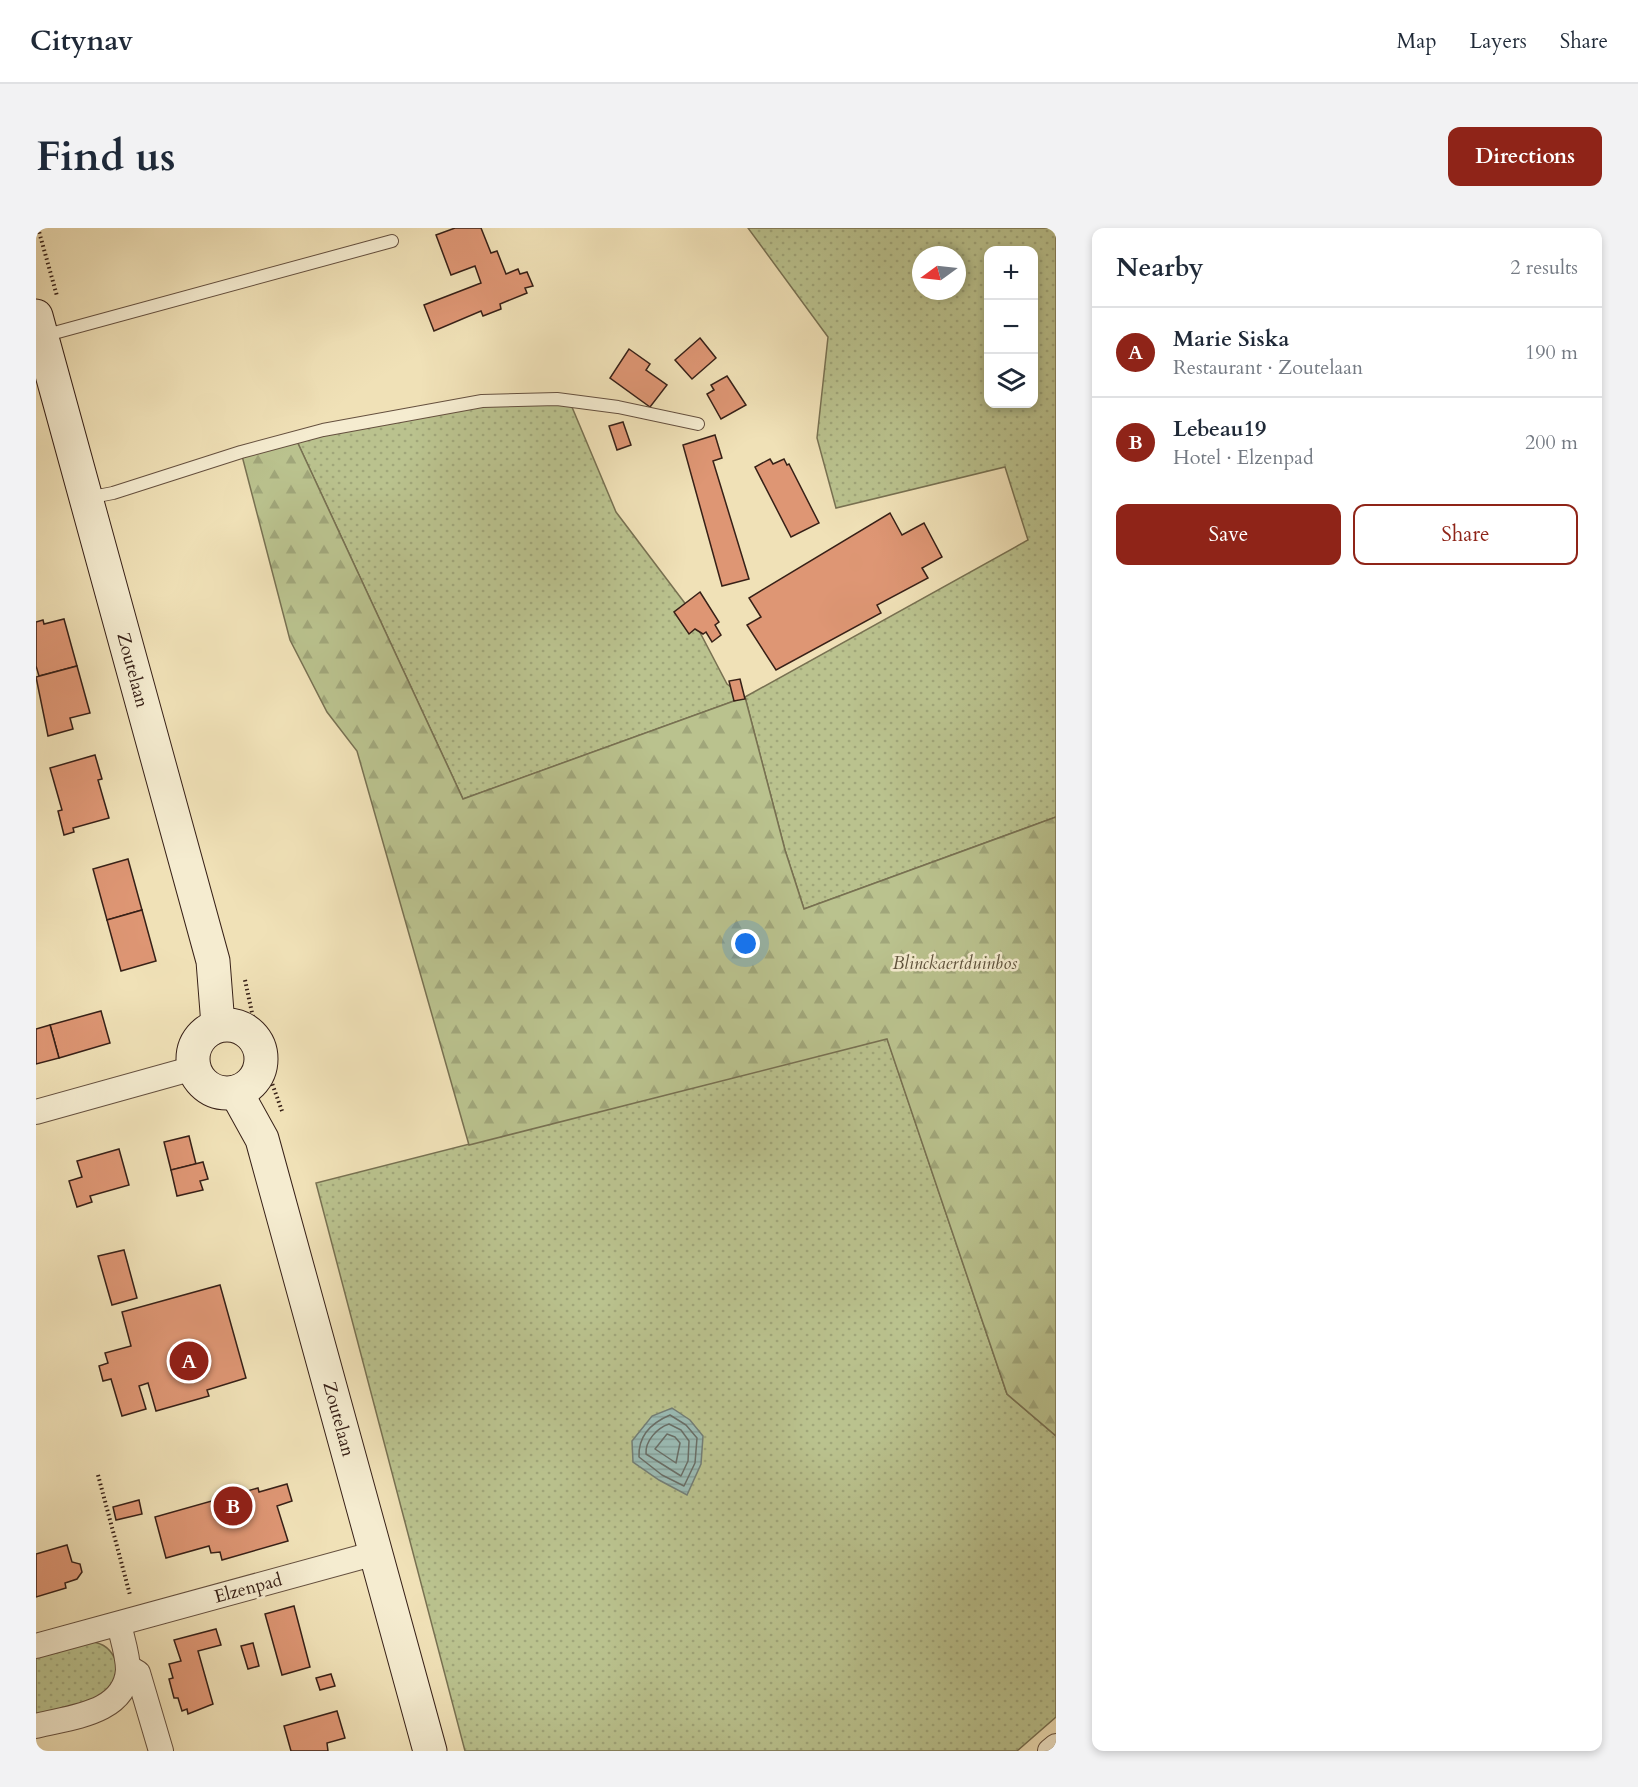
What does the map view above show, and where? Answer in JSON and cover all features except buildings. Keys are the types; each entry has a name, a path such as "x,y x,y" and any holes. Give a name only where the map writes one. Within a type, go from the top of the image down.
{"street":[{"name":"Zoutelaan","path":"48,327 86,498 213,961 218,1025"},
{"path":"232,1024 244,1029 254,1037 260,1050 261,1063 257,1076 248,1086 236,1092 223,1093 210,1089 200,1080 194,1068 193,1054 197,1042 206,1031 218,1025 232,1024"},
{"path":"36,1112 194,1068"},
{"name":"Zoutelaan","path":"236,1092 262,1139 430,1751"},
{"name":"Elzenpad","path":"36,1646 376,1552"},
{"path":"36,1726 102,1708 116,1699 126,1686 128,1621"},
{"path":"128,1667 138,1673 161,1751"},
{"path":"1050,1751 1056,1746"}],"lane":[{"path":"48,327 392,241"},
{"path":"86,498 113,493 241,452 323,430 482,401 557,399 618,407 698,424"}],"path":[{"path":"38,228 48,327"},
{"path":"244,975 260,1050 285,1122"},
{"path":"98,1475 128,1621"}],"green space":[{"path":"748,228 1056,228 1056,817 804,909 785,850 745,697 1028,540 1005,467 836,508 817,438 828,337"},
{"path":"493,399 569,400 616,512 684,602 727,684 745,697 463,799 295,437"},
{"name":"Blinckaertduinbos","path":"295,437 463,799 745,697 785,850 804,909 1056,817 1056,1436 1007,1394 887,1039 469,1145 357,751 327,712 290,640 241,452"},
{"path":"887,1038 1007,1394 1056,1436 1056,1717 1017,1751 465,1751 316,1183"},
{"path":"86,1641 104,1646 113,1655 117,1664 117,1676 109,1692 95,1703 36,1717 36,1655"}],"water":[{"path":"672,1408 690,1420 703,1436 701,1464 687,1495 659,1480 633,1462 632,1441 652,1416"}],"place":[{"name":"Marie Siska","path":"189,1361"},
{"name":"Lebeau19","path":"233,1506"}]}
